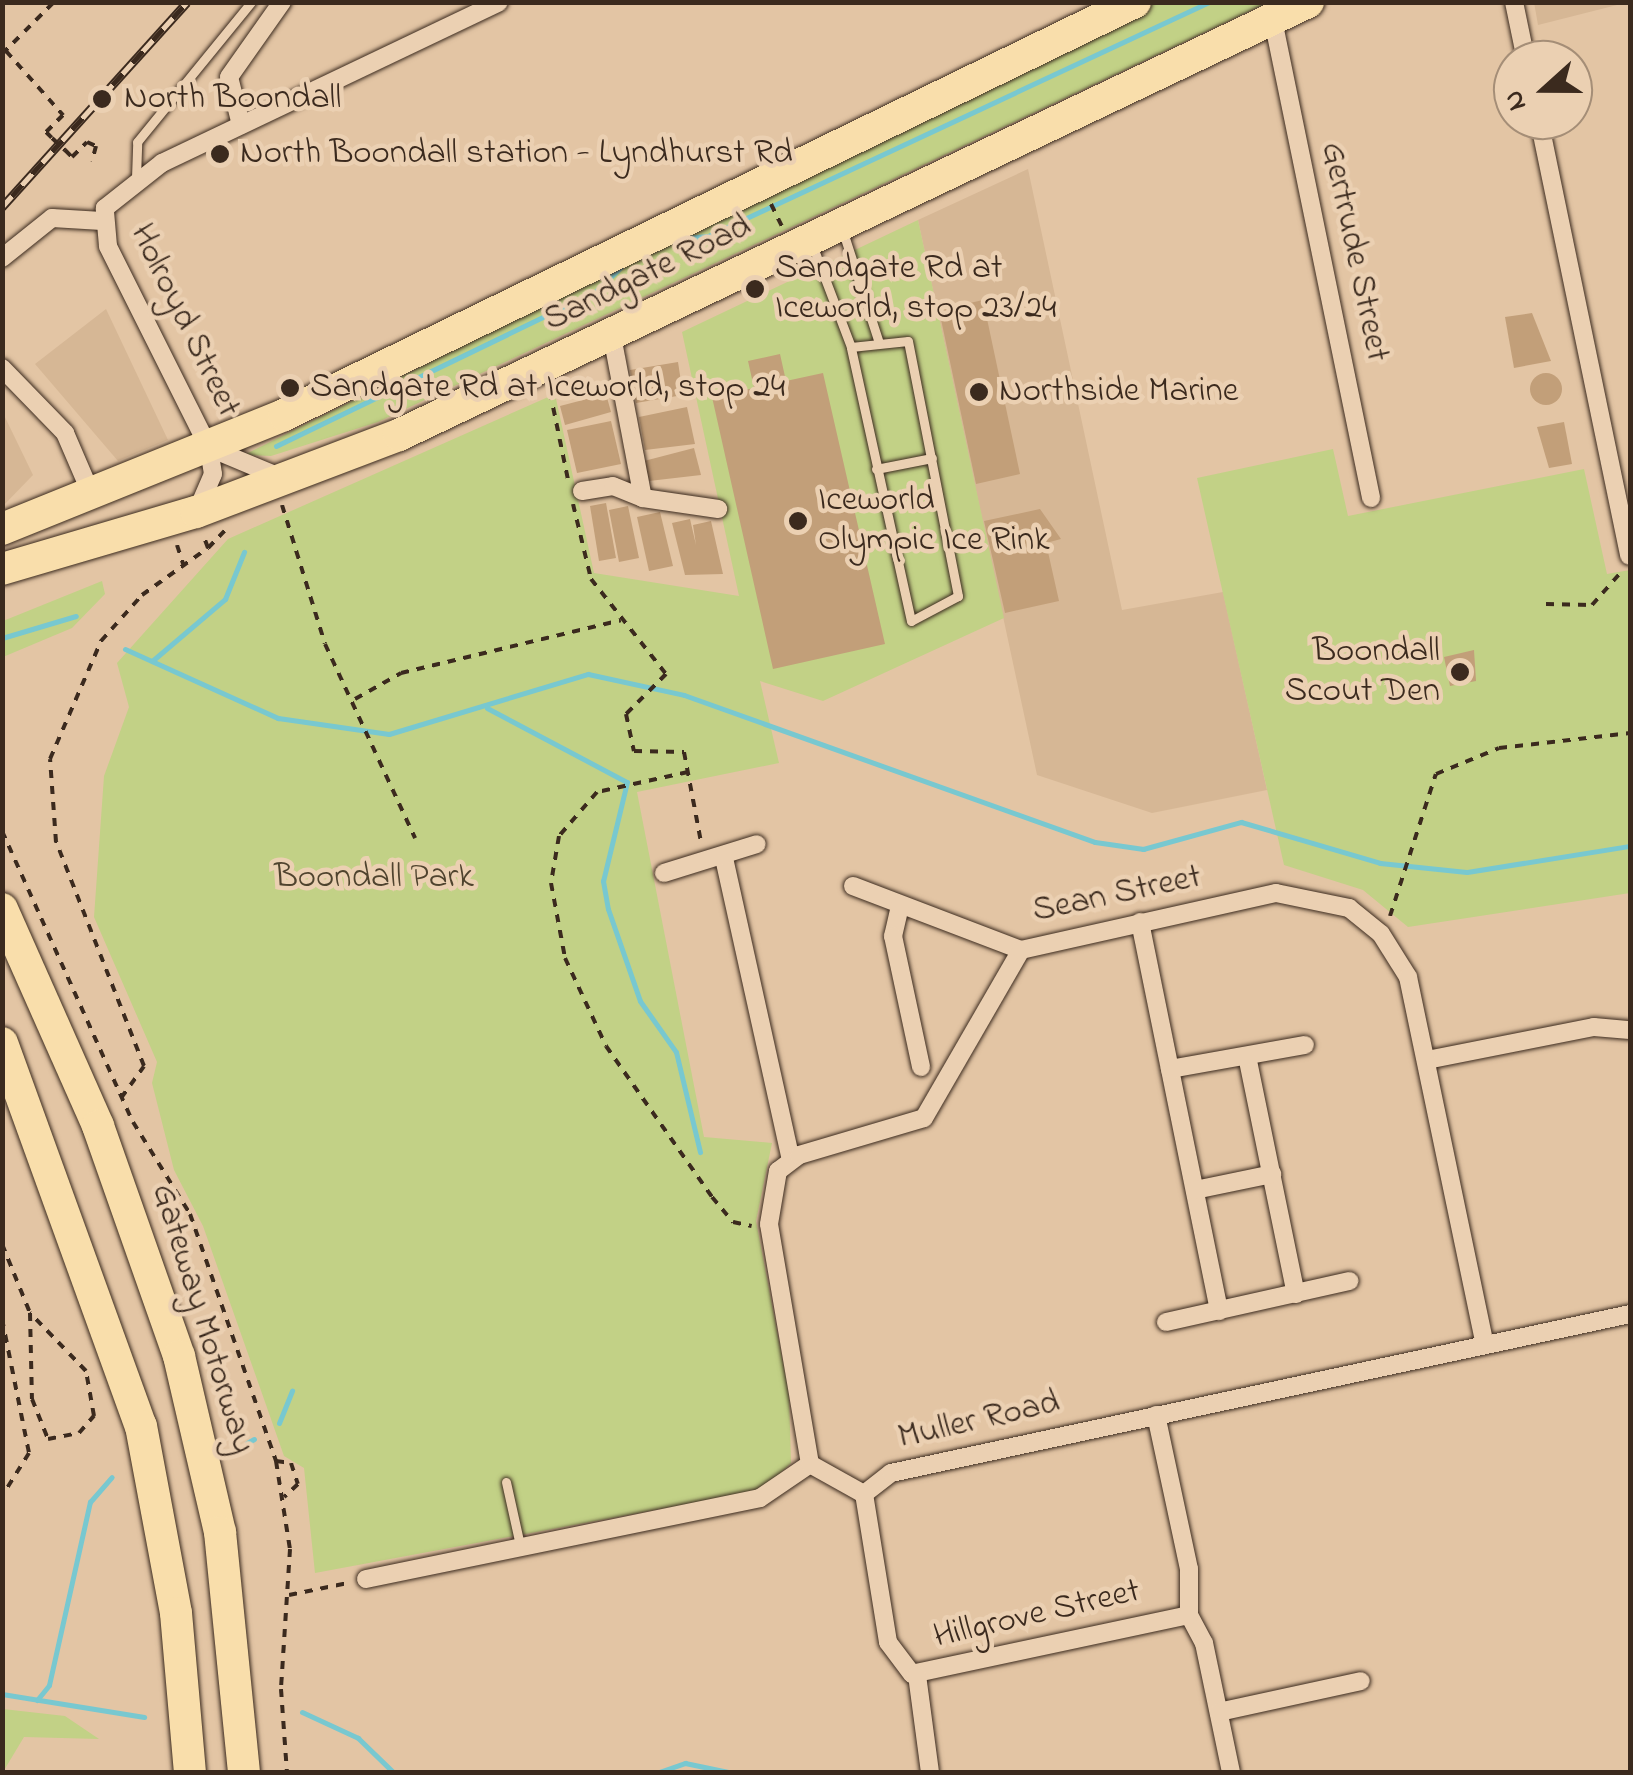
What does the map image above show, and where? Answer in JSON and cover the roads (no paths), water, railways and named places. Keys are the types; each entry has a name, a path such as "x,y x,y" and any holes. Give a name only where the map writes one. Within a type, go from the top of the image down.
{"highway":[{"name":"Sandgate Road","path":"2,528 94,498 209,448 1135,2"},
{"name":"Sandgate Road","path":"2,569 199,519 286,492 1308,2"},
{"name":"Gateway Motorway","path":"2,909 98,1126 174,1341 220,1532 244,1772"},
{"path":"2,1043 140,1426 176,1612 190,1772"}],"street":[{"path":"241,125 229,77 282,2"},
{"path":"2,258 52,218 102,221 136,178 499,2"},
{"path":"1514,2 1522,40"},
{"name":"Gertrude Street","path":"1273,20 1371,498"},
{"path":"1542,140 1629,556"},
{"name":"Holroyd Street","path":"102,221 209,448"},
{"path":"612,336 643,498"},
{"path":"2,368 65,433 94,498"},
{"path":"209,448 286,492"},
{"path":"199,519 213,474 209,448"},
{"path":"582,491 613,486 643,498 718,510"},
{"path":"664,873 706,865 757,844"},
{"path":"724,858 791,1159 772,1182 769,1224 810,1464"},
{"path":"853,886 1021,950"},
{"name":"Sean Street","path":"791,1159 924,1118 1021,950 1292,893 1349,908 1380,934 1408,977 1485,1344"},
{"path":"900,906 893,936 922,1067"},
{"path":"1140,922 1219,1311"},
{"path":"1427,1060 1594,1027 1630,1030"},
{"path":"1170,1069 1305,1045"},
{"path":"1248,1056 1296,1294"},
{"path":"1195,1190 1272,1174"},
{"path":"1166,1322 1349,1282"},
{"name":"Muller Road","path":"864,1494 891,1474 1630,1314"},
{"path":"1156,1415 1190,1579 1189,1615 1219,1712 1231,1772"},
{"path":"810,1464 864,1494"},
{"path":"366,1579 767,1496 810,1464"},
{"name":"Hillgrove Street","path":"864,1494 888,1642 916,1675 1189,1615"},
{"path":"916,1675 930,1772"},
{"path":"1219,1712 1361,1682"}],"lane":[{"path":"136,178 137,142 251,2"},
{"path":"825,233 879,343"},
{"path":"825,233 911,621 958,596 908,341 851,347"},
{"path":"876,469 932,458"},
{"path":"506,1482 520,1545"}],"waterway":[{"path":"684,238 708,236 1209,2"},
{"path":"276,446 596,291 621,267"},
{"path":"152,661 225,599 244,552"},
{"path":"2,638 76,616"},
{"path":"125,649 278,718 389,734 588,674 684,695 1095,842 1143,849 1241,822 1380,863 1467,872 1630,846"},
{"path":"487,708 627,782 603,881 608,909 640,1001 676,1052 700,1152"},
{"path":"279,1423 292,1390"},
{"path":"247,1443 254,1439"},
{"path":"37,1700 49,1685 90,1502 112,1477"},
{"path":"2,1694 144,1717"},
{"path":"302,1712 358,1738 393,1772"},
{"path":"659,1772 685,1763 728,1772"}],"railway":[{"path":"2,207 187,2"}],"place":[{"name":"North Boondall","path":"102,99"},
{"name":"North Boondall station - Lyndhurst Rd","path":"220,154"},
{"name":"Sandgate Rd at Iceworld, stop 23/24","path":"755,289"},
{"name":"Sandgate Rd at Iceworld, stop 24","path":"290,388"},
{"name":"Northside Marine","path":"979,392"},
{"name":"Iceworld Olympic Ice Rink","path":"798,521"},
{"name":"Boondall Scout Den","path":"1460,672"}],"park label":[{"name":"Boondall Park","path":"374,878"}]}
